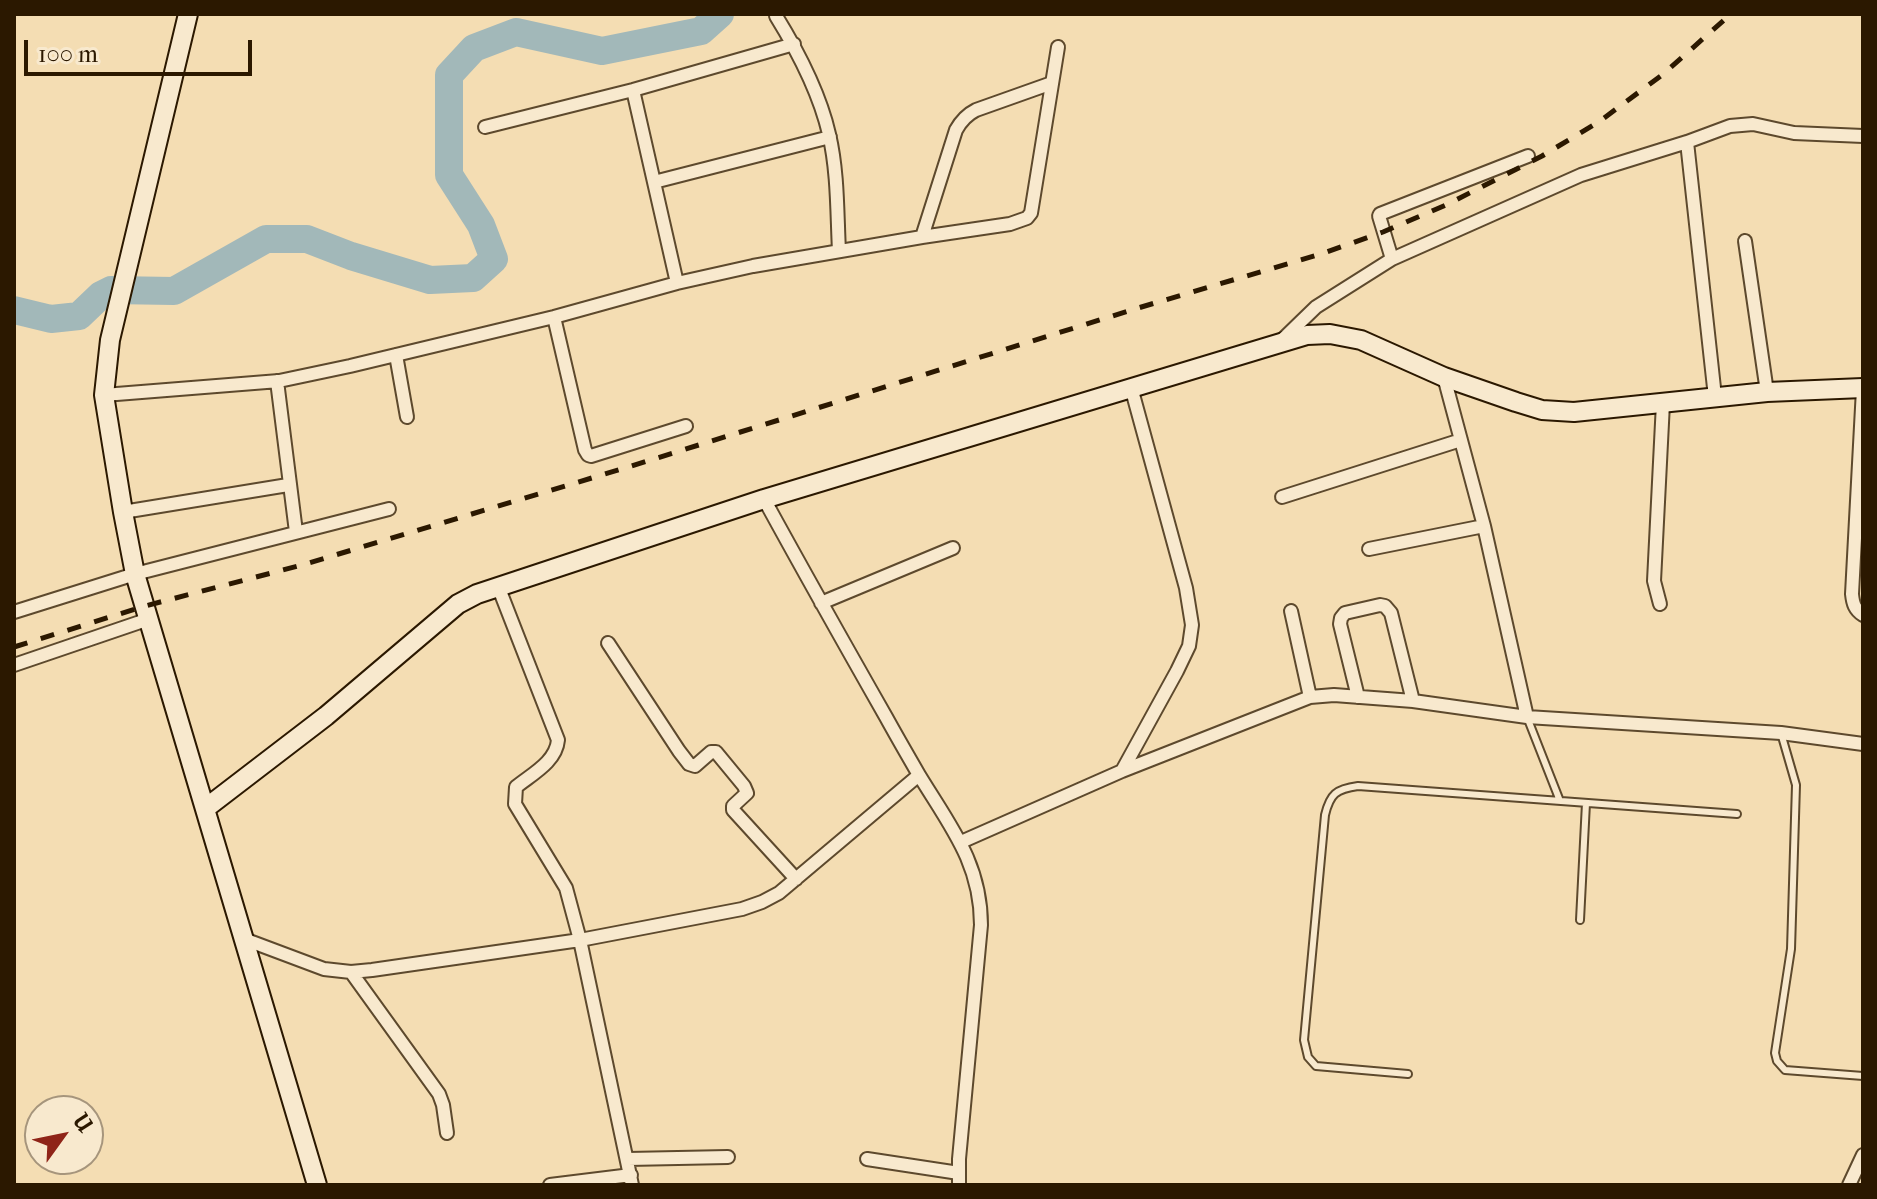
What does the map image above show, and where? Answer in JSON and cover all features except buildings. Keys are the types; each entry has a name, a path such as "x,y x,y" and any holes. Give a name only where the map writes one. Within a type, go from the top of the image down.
{"street":[{"path":"188,14 110,340 104,395 135,574 317,1185"},
{"path":"776,16 794,44 825,117 830,137 839,251"},
{"path":"485,127 633,90 794,44"},
{"path":"104,395 277,381 554,317 753,266 1010,224 1027,218 1031,213 1058,47"},
{"path":"922,237 956,130 966,116 1052,83"},
{"path":"633,90 677,283"},
{"path":"1281,342 1316,307 1392,259 1581,175 1730,126 1753,124 1794,133 1863,136"},
{"path":"654,182 830,137"},
{"path":"1687,142 1715,397"},
{"path":"1392,259 1380,214 1528,156"},
{"path":"1745,241 1767,392"},
{"path":"554,317 588,455 686,426"},
{"path":"206,808 326,716 458,604 498,586 764,499 1307,335 1330,334 1361,340 1444,377 1542,410 1574,412 1767,392 1863,388 1852,594 1857,612 1863,615"},
{"path":"396,355 407,417"},
{"path":"1444,377 1484,526 1527,717"},
{"path":"277,381 296,532"},
{"path":"1122,771 1189,646 1192,625 1186,588 1131,387"},
{"path":"1660,604 1654,581 1663,403"},
{"path":"1282,497 1461,440"},
{"path":"123,512 288,485"},
{"path":"764,499 919,775 961,842 978,889 981,916 959,1159 962,1182 867,1159"},
{"path":"14,612 135,574 389,509"},
{"path":"1369,549 1484,526"},
{"path":"821,603 953,548"},
{"path":"498,586 558,740 551,758 516,787 515,804 566,888 632,1180 550,1185"},
{"path":"1358,697 1341,618 1345,613 1380,605 1391,613 1413,701"},
{"path":"1291,611 1310,697"},
{"path":"14,665 149,619"},
{"path":"608,643 689,764 695,766 711,752 716,752 736,775 747,792 733,806 733,810 796,879"},
{"path":"961,842 1122,771 1310,697 1334,695 1413,701 1527,717 1781,733 1863,744"},
{"path":"244,939 324,969 351,972 580,940 742,909 779,893 919,775"},
{"path":"351,972 439,1094 447,1133"},
{"path":"1849,1185 1863,1155"},
{"path":"628,1159 728,1157"}],"lane":[{"path":"1527,717 1560,801"},
{"path":"1781,733 1796,785 1791,949 1775,1053 1785,1070 1863,1076"},
{"path":"1408,1074 1316,1066 1308,1057 1304,1040 1325,815 1328,801 1335,793 1346,787 1358,786 1737,814"},
{"path":"1580,920 1586,803"}],"waterway":[{"path":"14,310 51,319 79,316 101,295 111,290 174,291 266,239 307,239 430,280 473,278 494,259 481,225 449,175 449,75 474,48 516,32 602,51 701,31 720,14"}],"railway":[{"path":"14,647 145,606 302,565 625,468 1321,254 1383,232 1446,205 1542,156 1600,121 1662,75 1731,14"}]}
